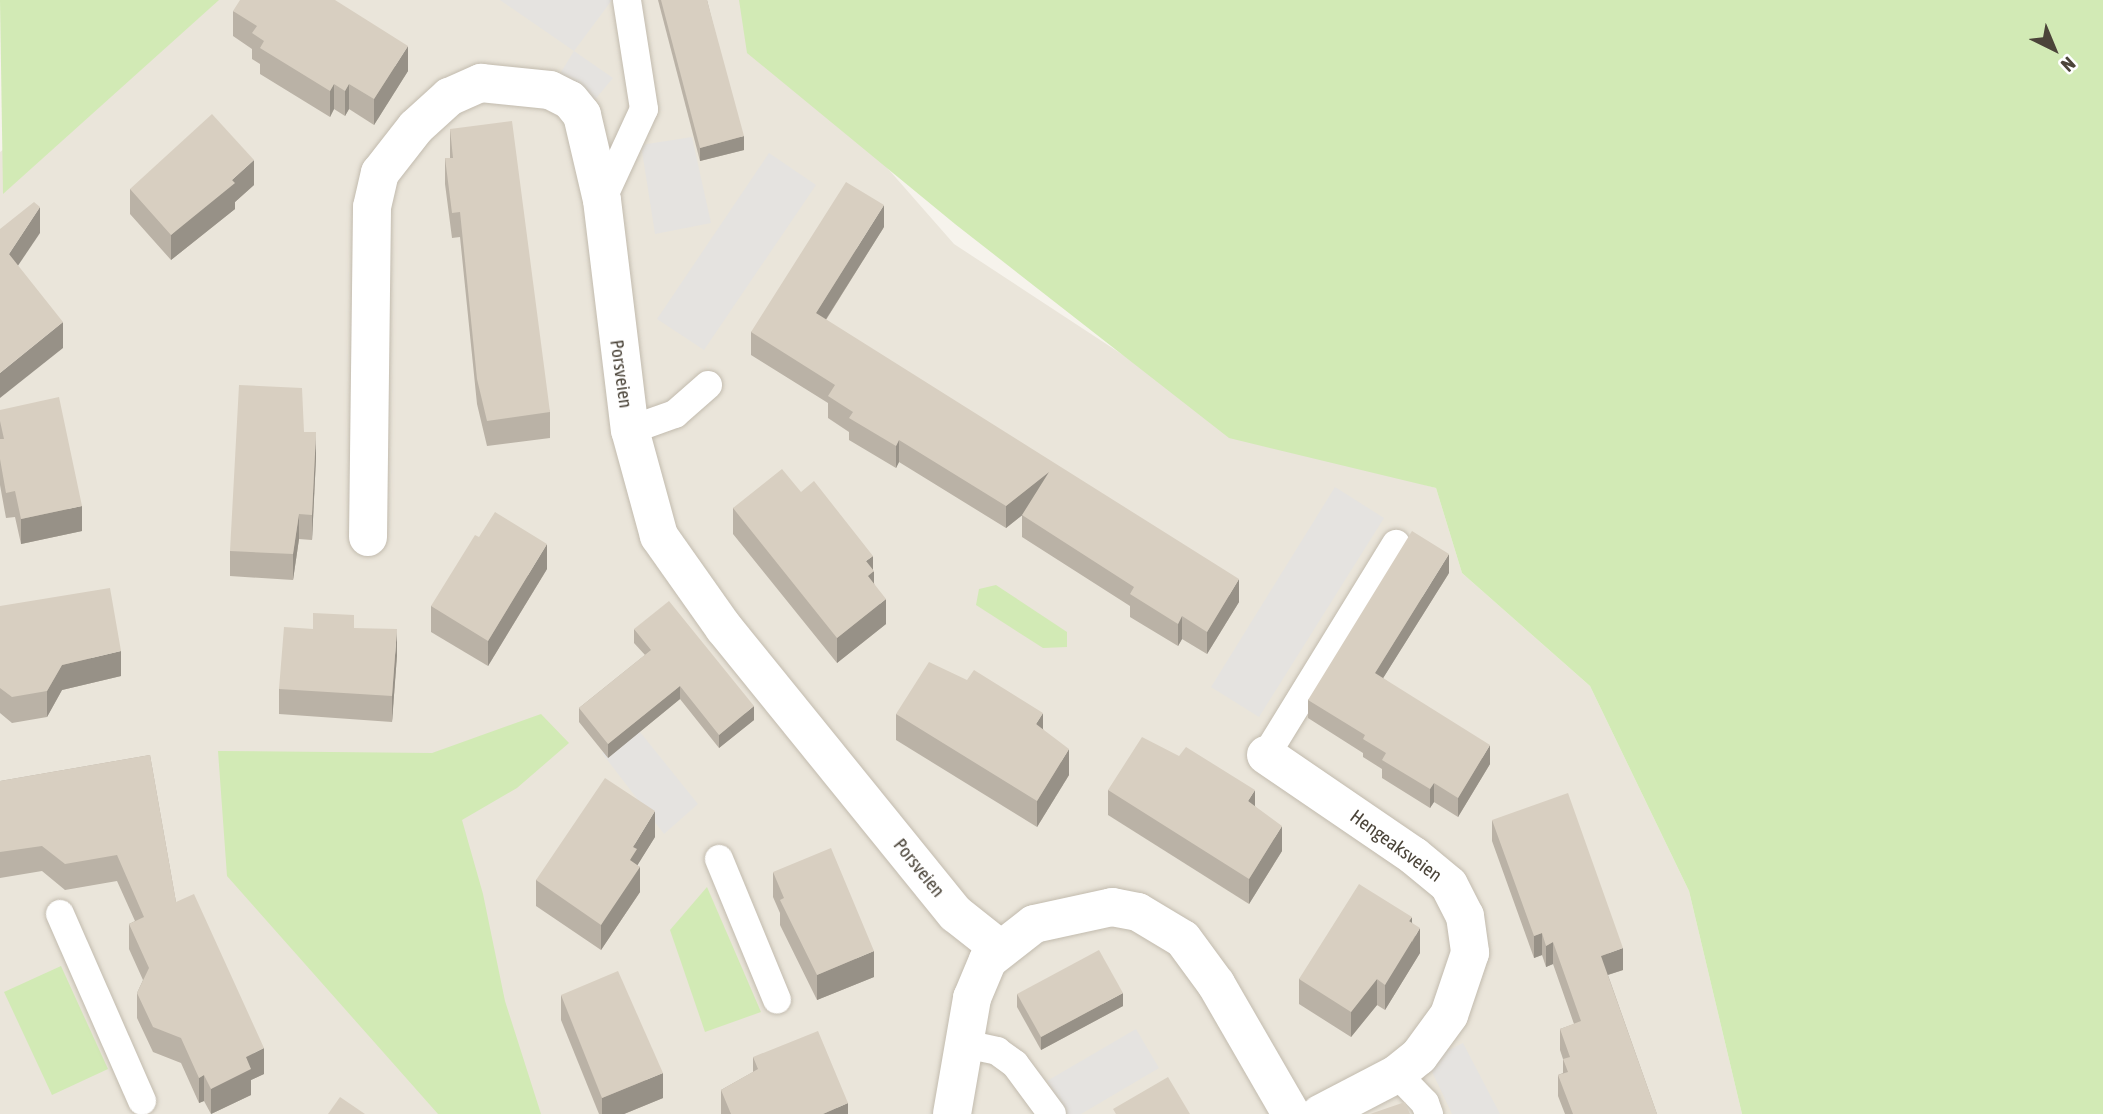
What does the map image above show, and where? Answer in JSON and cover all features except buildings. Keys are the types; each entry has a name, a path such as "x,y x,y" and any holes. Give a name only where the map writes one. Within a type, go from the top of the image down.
{"street":[{"name":"Porsveien","path":"368,537 372,207 380,173 415,128 449,97 481,83 528,86 570,100 582,116 602,200 630,430 659,536 683,574 956,914 999,948"},
{"name":"Hengeaksveien","path":"1266,755 1423,863 1449,885 1465,916 1470,953 1449,1015 1419,1056 1397,1074 1320,1114"},
{"path":"951,1114 979,976 999,948 1034,924 1086,910 1138,912 1164,924 1183,939 1216,984 1291,1114"}],"lane":[{"path":"602,200 644,109 627,0"},
{"path":"630,430 675,414 708,385"},
{"path":"1266,755 1396,544"},
{"path":"719,859 777,1000"},
{"path":"60,914 142,1101"},
{"path":"965,1044 997,1051 1015,1064 1052,1114"},
{"path":"1397,1074 1425,1103 1429,1114"}],"shaded area":[{"path":"208,0 751,0 854,130 954,244 1245,435 1436,488 1462,573 1590,686 1689,891 1742,1114 0,1114 0,152"},
{"path":"500,0 612,0 574,51"},
{"path":"574,51 613,78 582,115 550,90"},
{"path":"692,137 711,223 655,234 641,145"},
{"path":"769,153 816,185 704,350 657,319"},
{"path":"1335,487 1384,518 1259,717 1211,687"},
{"path":"636,727 698,804 664,834 602,753"},
{"path":"1136,1029 1159,1068 1081,1114 1067,1114 1047,1081"},
{"path":"1463,1043 1500,1114 1452,1114 1427,1061"}],"green space":[{"path":"0,0 219,0 3,194"},
{"path":"739,0 2103,0 2103,1114 1742,1114 1689,891 1590,686 1462,573 1436,488 1229,438 955,224 747,53"},
{"path":"996,585 1067,632 1067,647 1043,648 976,605 979,589"},
{"path":"541,714 569,743 517,788 462,820 483,894 505,1001 541,1114 438,1114 227,876 218,751 432,753"},
{"path":"707,887 761,1012 705,1032 670,930"},
{"path":"61,966 108,1069 52,1095 4,992"}]}
